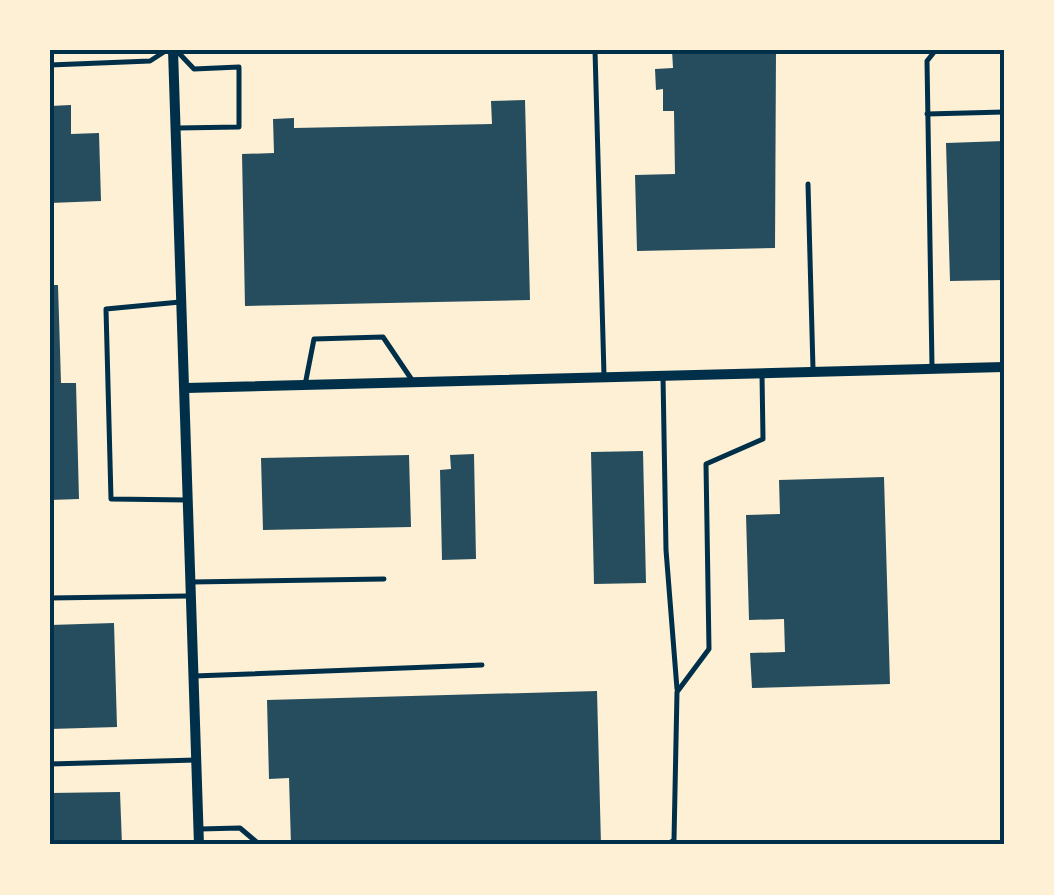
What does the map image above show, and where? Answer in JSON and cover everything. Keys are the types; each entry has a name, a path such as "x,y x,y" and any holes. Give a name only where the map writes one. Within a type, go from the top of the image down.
{"street":[{"path":"172,50 178,128 199,845"},
{"path":"186,388 1004,366"}],"lane":[{"path":"50,65 150,61 172,50 194,68 239,67 240,127 178,128"},
{"path":"594,50 604,378"},
{"path":"932,369 927,61 936,51 962,50"},
{"path":"928,114 1004,112"},
{"path":"808,184 813,372"},
{"path":"183,302 106,309 111,499 189,500"},
{"path":"305,385 314,339 384,337 414,382"},
{"path":"677,692 708,649 706,464 763,439 762,374"},
{"path":"663,376 666,550 677,692 674,840 666,845"},
{"path":"191,582 384,579"},
{"path":"50,598 191,596"},
{"path":"194,676 482,666"},
{"path":"50,764 196,760"},
{"path":"199,829 240,828 260,845"}],"building":[{"path":"672,50 776,50 775,248 637,251 635,175 675,174 674,111 663,111 663,89 656,90 655,69 673,68"},
{"path":"525,100 530,300 245,306 242,154 274,153 273,119 294,118 294,128 492,124 491,101"},
{"path":"71,105 71,134 99,133 101,201 50,203 50,106"},
{"path":"1004,141 1004,280 950,281 946,143"},
{"path":"50,285 58,285 61,383 76,383 79,499 50,500"},
{"path":"643,451 646,583 594,584 591,452"},
{"path":"474,454 476,559 442,560 440,470 451,469 450,455"},
{"path":"409,455 411,527 263,530 261,458"},
{"path":"884,477 890,684 752,688 750,653 785,652 784,619 749,620 746,515 780,514 779,480"},
{"path":"114,623 117,727 50,729 50,625"},
{"path":"597,691 601,845 291,845 289,778 269,779 267,700"},
{"path":"120,792 122,845 50,845 50,793"}]}
